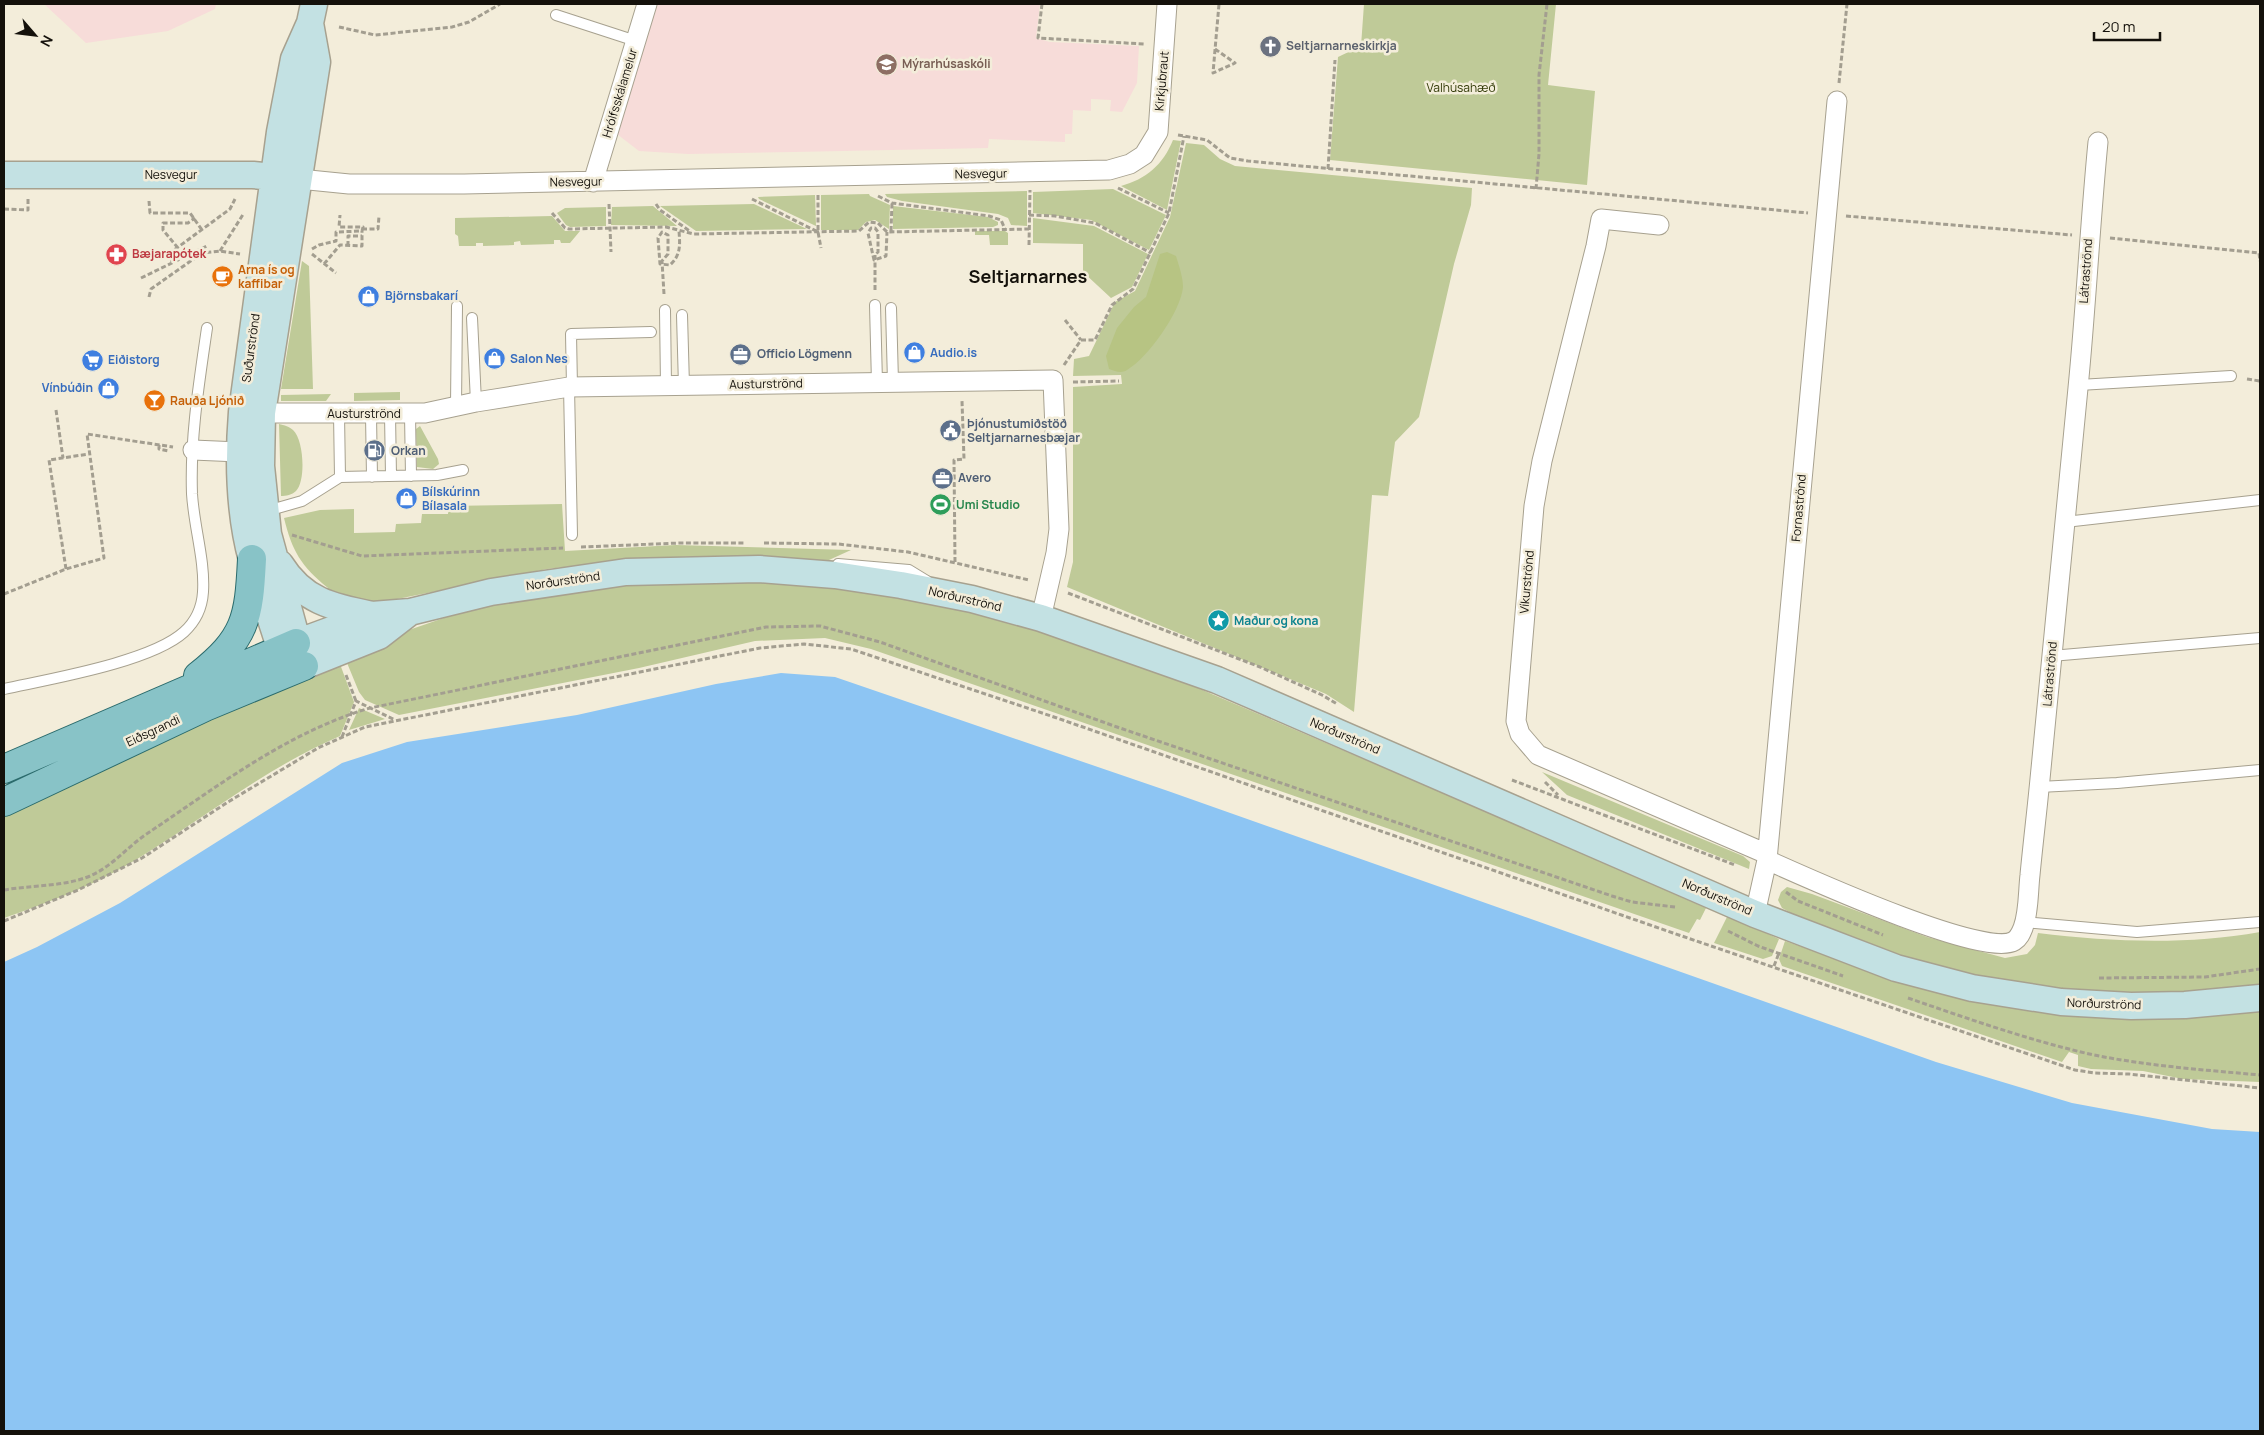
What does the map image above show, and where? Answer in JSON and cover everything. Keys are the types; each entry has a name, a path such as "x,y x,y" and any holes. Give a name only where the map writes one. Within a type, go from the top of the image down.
{"main road":[{"path":"176,693 214,663 240,632 264,558"},
{"name":"Eiðsgrandi","path":"4,769 176,693 292,658"},
{"name":"Eiðsgrandi","path":"4,802 205,707 292,658"}],"street":[{"name":"Hrólfsskálamelur","path":"593,182 647,4"},
{"name":"Kirkjubraut","path":"1144,155 1158,132 1167,4"},
{"name":"Suðurströnd","path":"292,658 264,558 242,497 239,452 252,413 287,178 280,132 294,59 312,14"},
{"name":"Fornaströnd","path":"1755,914 1767,857 1837,102"},
{"name":"Látraströnd","path":"1767,857 1845,896 1920,924 1986,942 2002,944 2012,942 2020,936 2024,922 2039,787 2079,385 2089,236 2098,142"},
{"name":"Nesvegur","path":"4,175 254,175 349,184 593,182 1099,172 1130,164 1144,155"},
{"name":"Víkurströnd","path":"1659,225 1601,219 1596,246 1542,461 1534,506 1516,720 1520,734 1538,755 1767,857"},
{"name":"Austurströnd","path":"252,413 371,415 425,413 476,402 571,387 1053,380"},
{"path":"1042,618 1056,553 1059,529 1053,380"},
{"name":"Suðurströnd","path":"252,413 261,466 268,534 264,558"},
{"path":"193,450 239,452"},
{"path":"264,558 287,576 303,593 326,604 372,615"},
{"name":"Norðurströnd","path":"292,658 372,615 410,612 491,592 626,572 759,569 800,572 902,585 947,594 1042,618 1217,680 1566,832 1689,898 1755,914 1896,968 1972,988 2062,1002 2131,1006 2185,1005 2260,998"},
{"name":"Norðurströnd","path":"292,658 379,636 410,612"}],"lane":[{"path":"556,15 636,41"},
{"path":"875,304 885,383"},
{"path":"456,406 457,306"},
{"path":"885,383 891,308"},
{"path":"665,310 675,386"},
{"path":"675,386 682,315"},
{"path":"472,318 476,402"},
{"path":"4,690 145,653 170,642 184,632 193,622 202,604 203,578 192,494 193,450 196,407 207,328"},
{"path":"572,535 571,334 651,332"},
{"path":"2079,385 2231,376"},
{"path":"339,414 340,477"},
{"path":"390,414 391,476"},
{"path":"410,414 414,476"},
{"path":"371,415 372,477"},
{"path":"266,512 302,501 340,477 437,475 463,470"},
{"path":"2064,522 2260,500"},
{"path":"2051,656 2260,638"},
{"path":"2039,787 2117,783 2260,770"},
{"path":"1566,832 1598,835"},
{"path":"1674,868 1689,898"},
{"path":"2024,922 2137,932 2218,927 2260,922"}],"path":[{"path":"338,27 375,35 452,27 469,22 500,4"},
{"path":"1042,4 1038,38 1165,46"},
{"path":"1215,50 1235,63 1213,73 1215,50 1219,4"},
{"path":"1536,189 1539,154 1539,75 1547,4"},
{"path":"1837,102 1847,4"},
{"path":"1328,169 1336,60"},
{"path":"1173,134 1207,140 1230,158 1536,189 2089,236 2258,253 2260,260"},
{"path":"1081,340 1094,340 1112,305 1133,289 1169,213 1184,136"},
{"path":"1113,186 1169,213"},
{"path":"1029,245 1030,189"},
{"path":"818,192 818,232 822,248"},
{"path":"871,192 892,203 989,216 1001,220 1005,229"},
{"path":"172,262 170,254 230,209 238,193"},
{"path":"747,197 818,232"},
{"path":"149,201 150,213 190,213 202,230"},
{"path":"875,304 875,262 875,254 878,252 878,232 875,228 871,228 868,233 874,260 880,260 886,256 892,203"},
{"path":"609,204 611,252"},
{"path":"656,204 660,210 694,234"},
{"path":"220,250 248,207"},
{"path":"4,209 28,210"},
{"path":"552,212 565,228 569,230 666,227 694,234 859,231 869,222 878,223 889,231 1028,229"},
{"path":"324,264 340,245 362,246 363,227 339,227 340,215"},
{"path":"1029,215 1055,216 1095,223 1151,253"},
{"path":"348,246 348,236 378,229 379,216"},
{"path":"178,248 163,230 163,223 188,223 194,218"},
{"path":"665,310 663,271 662,261 668,254 668,235 662,232 658,238 660,264 670,264 677,258 680,250 679,231"},
{"path":"336,273 308,252 319,245 336,241 336,232 362,232"},
{"path":"141,278 207,246"},
{"path":"149,297 151,289 202,253 220,250 244,254"},
{"path":"1065,320 1081,340"},
{"path":"1081,340 1053,380 1068,382 1119,380"},
{"path":"955,562 954,460 964,459 962,382"},
{"path":"56,410 63,458"},
{"path":"4,594 66,569 104,558 87,434 193,450"},
{"path":"159,445 159,449 169,451"},
{"path":"66,569 49,460 89,454"},
{"path":"4,890 74,880 101,870 143,836 259,760 302,735 351,714 370,708 766,627 820,626 880,642 1117,727 1612,896 1632,902 1689,898"},
{"path":"4,921 78,890 142,858 244,792 318,748 365,727 760,648 804,644 851,649 1057,718 2075,1070 2260,1088"},
{"path":"343,669 356,701 395,720"},
{"path":"342,738 356,701"},
{"path":"1727,930 1758,946 1848,978"},
{"path":"1774,966 1779,954"},
{"path":"1902,996 1982,1024 2093,1054 2147,1064 2260,1075"}],"shaded area":[{"path":"44,4 216,4 215,9 168,31 86,43"},
{"name":"Mýrarhúsaskóli","path":"652,4 1040,4 1036,38 1050,42 1139,46 1137,83 1122,112 1110,111 1111,100 1091,99 1091,111 1073,110 1072,134 1065,134 1065,142 989,139 988,148 688,154 639,151 613,131"}],"green space":[{"name":"Valhúsahæð","path":"1364,4 1556,4 1548,85 1595,91 1587,185 1330,160 1338,57 1361,46"},
{"path":"1173,140 1181,141 1167,210 1121,186 1153,170 1164,157"},
{"path":"1186,143 1204,145 1220,159 1235,166 1472,188 1471,205 1454,264 1419,417 1395,442 1388,496 1372,495 1354,712 1326,694 1067,587 1073,562 1073,387 1122,384 1121,375 1073,376 1074,359 1089,356 1115,302 1135,291 1170,217"},
{"path":"1113,189 1166,215 1149,250 1091,220 1033,213 1033,192"},
{"path":"1027,191 1027,226 1011,225 1008,218 998,214 902,201 887,197 885,194"},
{"path":"869,194 890,205 889,229 875,220 866,222 858,230 821,230 821,195"},
{"path":"815,195 816,226 758,197"},
{"path":"754,204 807,229 696,231 660,206"},
{"path":"653,206 677,226 611,225 612,207"},
{"path":"893,206 988,217 998,222 998,225 993,227 893,229"},
{"path":"606,207 606,226 570,227 566,225 557,213 565,208"},
{"path":"552,216 565,231 580,231 570,243 561,243 560,240 554,240 554,244 521,245 520,241 514,242 514,245 483,246 483,243 476,243 476,246 459,246 458,236 455,234 455,218"},
{"path":"1033,218 1094,226 1148,254 1132,287 1111,298 1083,272 1083,244 1033,243"},
{"path":"975,231 1005,231 1008,233 1008,245 990,245 989,235 975,235"},
{"path":"1167,252 1176,256 1183,287 1181,297 1170,321 1153,345 1135,364 1122,372 1109,369 1106,356 1117,328 1134,307 1146,297 1160,254"},
{"path":"302,261 309,266 313,389 281,389"},
{"path":"400,392 400,400 354,401 354,393"},
{"path":"331,394 326,401 281,401 281,395"},
{"path":"279,424 290,428 297,435 300,442 302,461 299,486 293,493 283,496 281,496"},
{"path":"420,426 438,459 439,464 433,469 417,467 416,429"},
{"path":"562,504 565,551 676,545 851,550 829,560 701,556 635,559 547,569 362,606 324,596 328,588 304,565 290,540 284,518 320,510 354,509 354,533 395,532 396,524 421,523 422,514 448,514 448,506"},
{"path":"755,581 854,590 919,600 952,606 1057,634 1137,663 1216,696 1706,908 1700,920 1697,919 1689,933 871,649 825,638 755,641 639,668 399,715 365,700 359,692 345,658 406,631 467,610 523,596 594,585"},
{"path":"340,664 354,702 340,736 256,781 108,876 49,902 4,918 4,812 153,744"},
{"path":"359,708 385,719 349,730"},
{"path":"1542,772 1743,856 1750,862 1749,869 1567,795"},
{"path":"1787,887 1812,894 1927,937 2005,958 2027,954 2035,945 2038,933 2149,941 2205,939 2260,932 2260,986 2159,996 2032,987 1935,967 1811,924 1782,908 1778,900 1781,892"},
{"path":"1728,915 1779,939 1772,956 1763,959 1714,943"},
{"path":"1785,941 1906,983 2200,1016 2260,1011 2260,1082 2183,1079 2143,1071 2091,1069 2078,1066 2078,1055 2069,1052 2062,1062 1782,966 1779,959"}],"water":[{"path":"781,673 835,677 1168,791 1936,1062 2072,1103 2212,1129 2260,1132 2260,1431 4,1431 4,962 37,947 120,903 342,763 407,742 577,715 716,684"}],"place":[{"name":"Seltjarnarneskirkja","path":"1270,46"},
{"name":"Mýrarhúsaskóli","path":"886,64"},
{"name":"Bæjarapótek","path":"116,254"},
{"name":"Arna ís og kaffibar","path":"222,277"},
{"name":"Björnsbakarí","path":"369,296"},
{"name":"Audio.is","path":"914,353"},
{"name":"Officio Lögmenn","path":"741,354"},
{"name":"Salon Nes","path":"494,359"},
{"name":"Eiðistorg","path":"92,360"},
{"name":"Vínbúðin","path":"109,388"},
{"name":"Rauða Ljónið","path":"154,401"},
{"name":"Þjónustumiðstöð Seltjarnarnesbæjar","path":"951,431"},
{"name":"Orkan","path":"375,451"},
{"name":"Avero","path":"942,478"},
{"name":"Bílskúrinn Bílasala","path":"406,499"},
{"name":"Umi Studio","path":"940,505"},
{"name":"Maður og kona","path":"1218,621"}],"district":[{"name":"Seltjarnarnes","path":"1028,277"}]}
